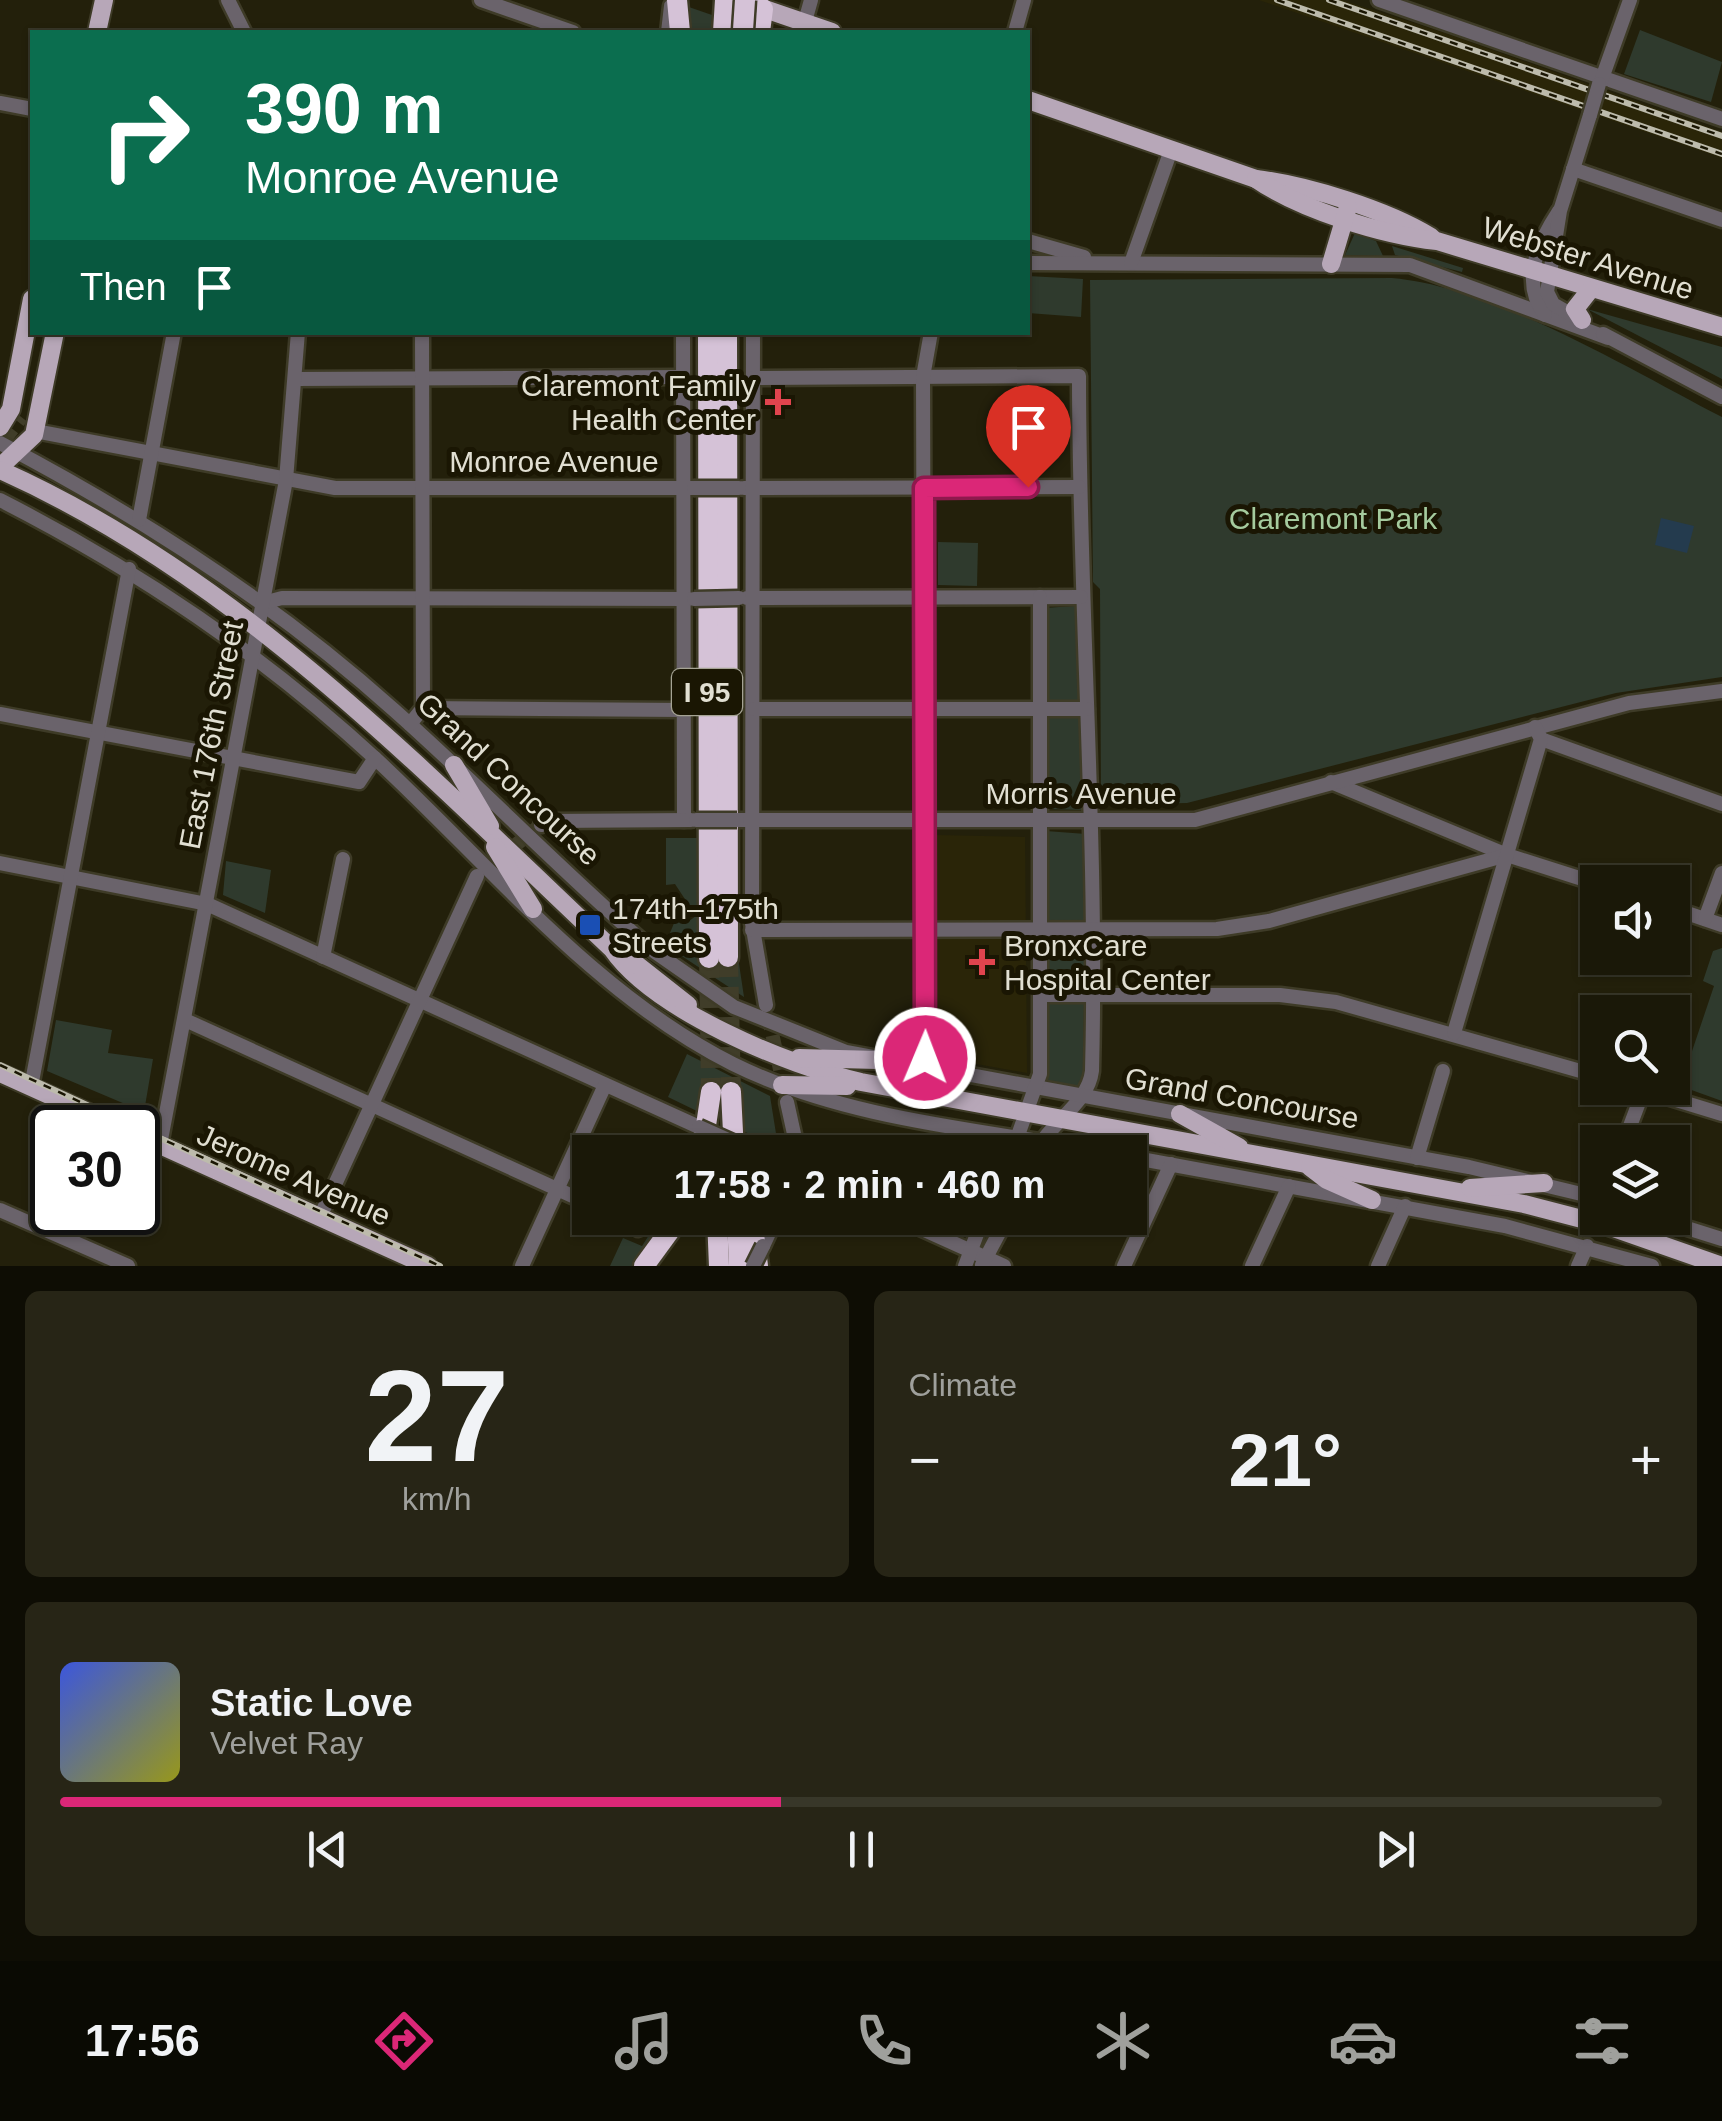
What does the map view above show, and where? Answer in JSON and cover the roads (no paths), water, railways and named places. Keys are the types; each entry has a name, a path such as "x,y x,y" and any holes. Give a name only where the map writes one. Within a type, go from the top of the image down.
{"highway":[{"path":"674,0 680,30"},
{"path":"726,0 738,30"},
{"path":"739,30 753,2"},
{"name":"I 95","path":"708,336 718,958 727,335"},
{"path":"707,1135 721,1092 733,1135"},
{"path":"644,1265 666,1235"},
{"path":"718,1235 719,1266"},
{"path":"738,1235 739,1266"}],"main road":[{"path":"97,30 104,0"},
{"path":"753,2 803,28"},
{"name":"Webster Avenue","path":"1030,101 1130,136 1134,144 1163,154 1171,150 1256,178 1284,182 1347,211 1413,226 1437,241 1722,327"},
{"path":"1332,264 1347,211"},
{"path":"1582,320 1577,304 1590,290"},
{"path":"0,427 11,410 30,310"},
{"path":"28,422 36,335"},
{"path":"28,422 45,335"},
{"path":"0,469 18,452 54,335"},
{"name":"Grand Concourse","path":"0,469 134,544 258,628 340,695 481,825 612,948 650,990 784,1058 887,1087 1457,1190 1605,1225 1722,1266"},
{"path":"454,765 501,844"},
{"path":"481,825 534,909"},
{"path":"784,1058 878,1060"},
{"path":"0,1073 71,1105"},
{"path":"785,1094 887,1087"},
{"path":"1180,1114 1248,1152"},
{"name":"Jerome Avenue","path":"160,1145 428,1266"},
{"path":"1306,1163 1326,1180 1372,1200"},
{"path":"1457,1190 1494,1183 1544,1184"}],"street":[{"path":"228,0 243,30"},
{"path":"481,0 567,30"},
{"path":"668,30 674,0"},
{"path":"803,28 811,0"},
{"path":"1015,30 1024,0"},
{"path":"1378,0 1600,81 1722,119"},
{"path":"1545,315 1533,293 1540,274 1545,234 1560,211 1630,0"},
{"path":"534,18 540,3"},
{"path":"0,103 30,109"},
{"path":"1131,263 1171,150"},
{"path":"1573,168 1722,220"},
{"path":"1030,242 1102,263"},
{"path":"1030,263 1410,265 1608,338 1722,397"},
{"path":"1540,274 1553,304 1608,338"},
{"path":"138,520 173,335"},
{"name":"East 176th Street","path":"160,1145 286,480 298,335"},
{"path":"410,724 424,708 422,335"},
{"path":"682,335 688,488 684,710 690,820"},
{"path":"753,335 746,598 754,709 745,820 752,930 766,1005"},
{"path":"925,1068 923,377 930,335"},
{"path":"753,378 1079,376 1081,598 1087,631 1092,1075 1082,1097 1058,1118 1047,1135"},
{"path":"294,378 682,377"},
{"name":"Monroe Avenue","path":"28,422 151,454 342,489 1079,487"},
{"name":"Grand Concourse","path":"0,443 138,520 263,604 410,724 687,978 769,1024 878,1060 1417,1158 1580,1193"},
{"path":"1,505 129,569 252,658 375,758 654,1016 710,1051 785,1094 1013,1135"},
{"path":"31,1087 129,569"},
{"path":"263,604 282,598 1081,598"},
{"path":"1019,1135 1037,1090 1042,995 1040,598"},
{"name":"Morris Avenue","path":"541,825 553,820 1195,820 1331,782 1538,733 1629,703 1722,691"},
{"path":"424,708 684,710"},
{"path":"754,709 1087,708"},
{"path":"0,714 359,782 375,758"},
{"path":"1454,1034 1538,733 1722,804"},
{"path":"1331,782 1507,855 1580,878"},
{"path":"752,930 1216,929 1268,921 1507,855"},
{"path":"323,956 344,859"},
{"path":"0,864 207,904 711,1135"},
{"path":"1705,919 1722,873"},
{"path":"320,1217 477,876"},
{"path":"1690,914 1722,925"},
{"path":"1042,995 1280,995 1336,1002 1580,1071"},
{"path":"185,1020 572,1196"},
{"path":"1417,1158 1443,1071"},
{"path":"522,1266 605,1084"},
{"path":"785,1094 794,1135"},
{"path":"1690,1104 1722,1114"},
{"path":"1147,1160 1404,1206 1587,1246 1652,1266"},
{"path":"1124,1266 1171,1164"},
{"path":"1252,1266 1289,1186"},
{"path":"1378,1266 1404,1206"},
{"path":"0,1210 128,1266"},
{"path":"1690,1229 1722,1239"},
{"path":"758,1259 769,1235"},
{"path":"936,1235 969,1250 984,1262 1004,1266"},
{"path":"965,1266 976,1235"},
{"path":"984,1262 998,1235"},
{"path":"1578,1266 1587,1246"}],"water":[{"path":"1661,518 1694,526 1687,553 1655,545"}],"tunnel":[{"path":"0,442 20,416"},
{"path":"477,875 541,825"},
{"path":"728,957 731,1092"},
{"path":"709,958 711,1092"},
{"path":"768,1015 785,1092"}],"railway":[{"path":"1277,0 1722,154"},
{"path":"1329,0 1722,136"},
{"path":"0,1065 87,1105"},
{"path":"160,1138 440,1266"}],"place":[{"name":"Claremont Family Health Center","path":"778,402"},
{"name":"174th–175th Streets","path":"590,925"},
{"name":"BronxCare Hospital Center","path":"982,962"}],"park label":[{"name":"Claremont Park","path":"1333,518"}]}
